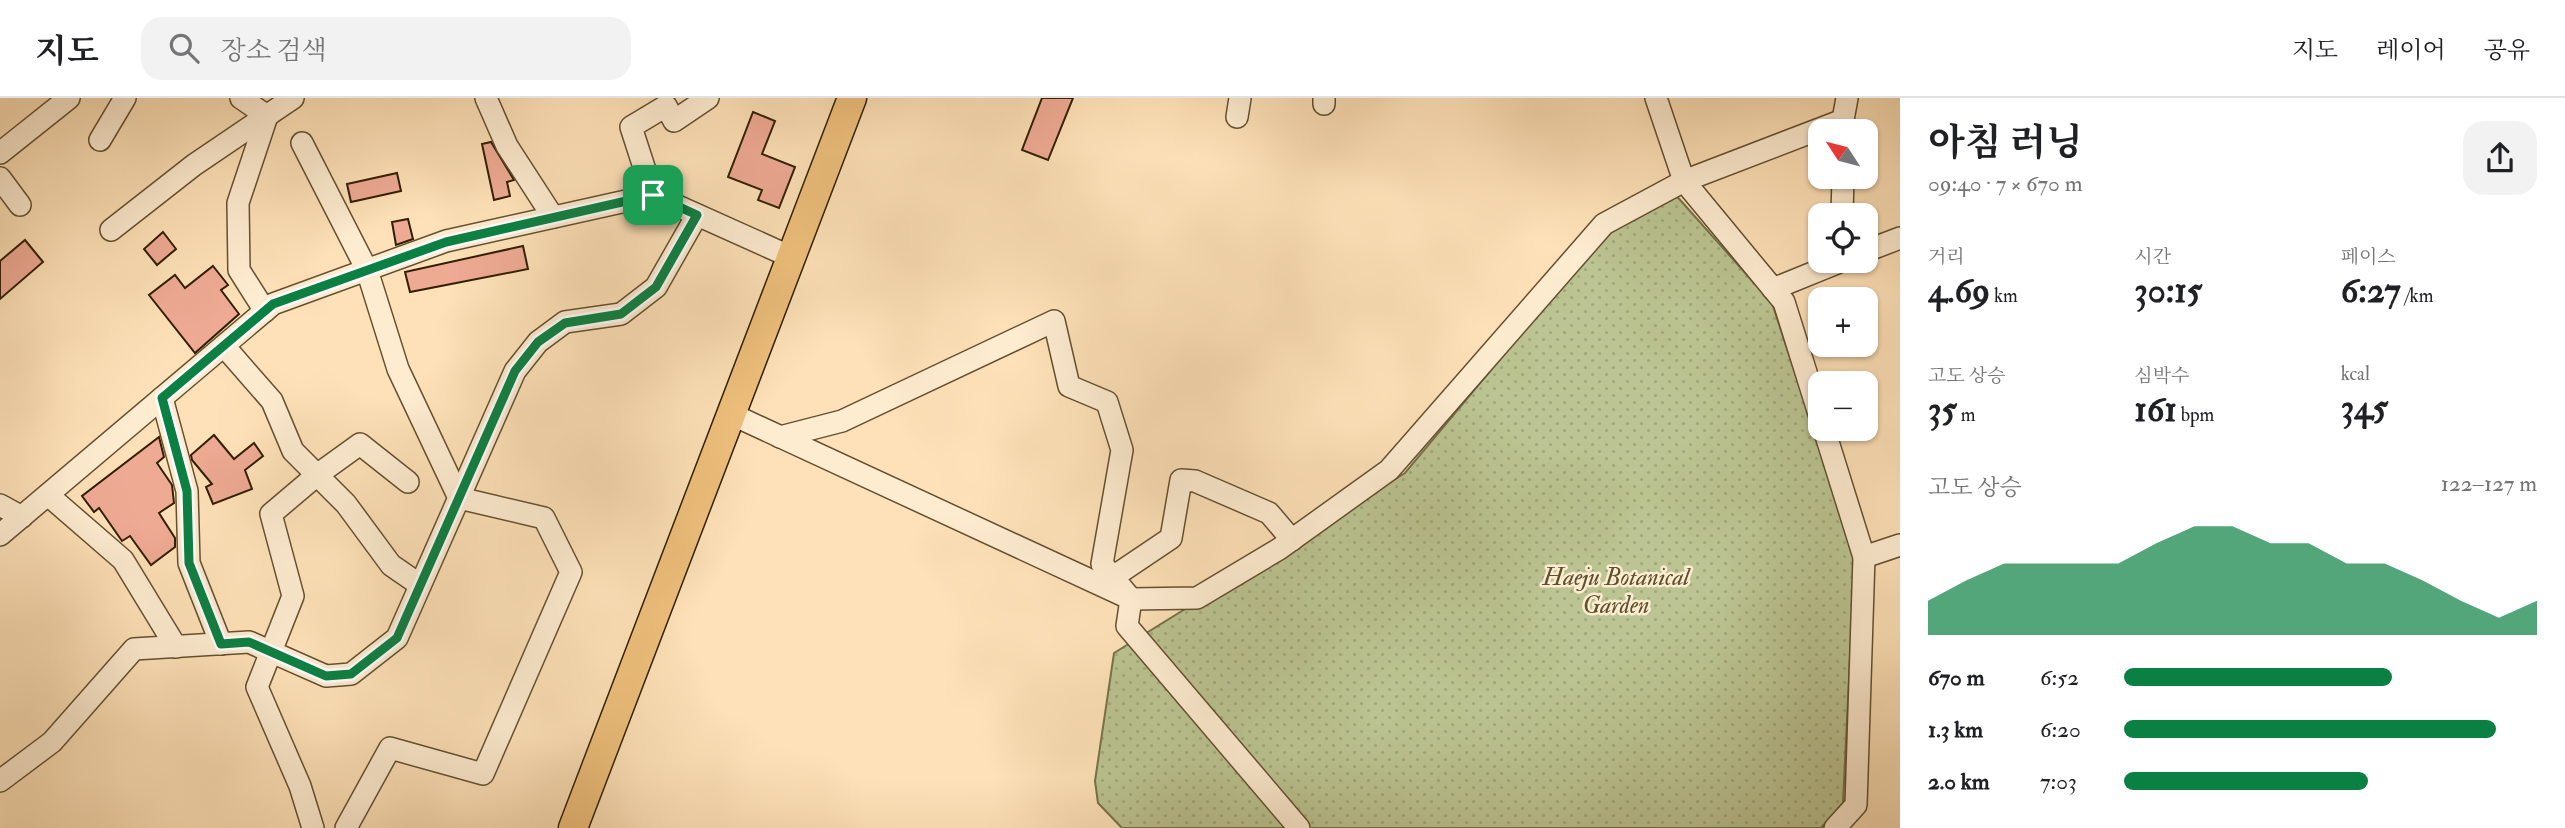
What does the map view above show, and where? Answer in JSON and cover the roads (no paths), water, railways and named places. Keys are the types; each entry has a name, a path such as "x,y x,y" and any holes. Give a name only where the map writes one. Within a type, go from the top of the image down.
{"main road":[{"path":"573,828 852,98"}],"street":[{"path":"0,153 69,98"},
{"path":"100,140 125,98"},
{"path":"241,98 267,116"},
{"path":"111,230 194,165 293,98"},
{"path":"486,98 507,146 554,217"},
{"path":"653,195 631,127 666,106 674,121 708,98"},
{"path":"1656,98 1684,181 1784,302 1808,379"},
{"path":"1844,119 1847,98"},
{"path":"265,312 239,270 238,203 267,116"},
{"path":"731,414 1131,599 1197,598 1292,540 1389,470 1604,224 1684,181 1808,138"},
{"path":"302,142 367,270 398,369 459,498"},
{"path":"0,178 20,205"},
{"path":"0,536 273,304 446,242 653,195 791,257"},
{"path":"0,780 52,742 134,649 249,642 326,676 351,674 397,638 515,371 538,342 565,323 621,314 656,287 697,215"},
{"path":"1878,246 1900,238"},
{"path":"1773,289 1812,273"},
{"path":"779,437 842,421 1054,321 1069,386 1107,402 1122,450 1102,564 1131,599 1127,626 1299,828"},
{"path":"224,346 272,401 293,451 346,504 391,565 420,585"},
{"path":"162,398 187,491 189,563 221,644"},
{"path":"1828,441 1864,557 1856,805 1835,828"},
{"path":"313,828 300,786 257,687 293,596 271,514 317,475 360,444 408,482"},
{"path":"1113,577 1171,538 1181,480 1195,481 1269,513 1292,540"},
{"path":"48,495 123,560 176,647"},
{"path":"346,828 390,748 483,774 570,572 544,518 459,498"},
{"path":"0,505 22,517"},
{"path":"1864,557 1900,545"}],"park label":[{"name":"Haeju Botanical Garden","path":"1616,591"}]}
